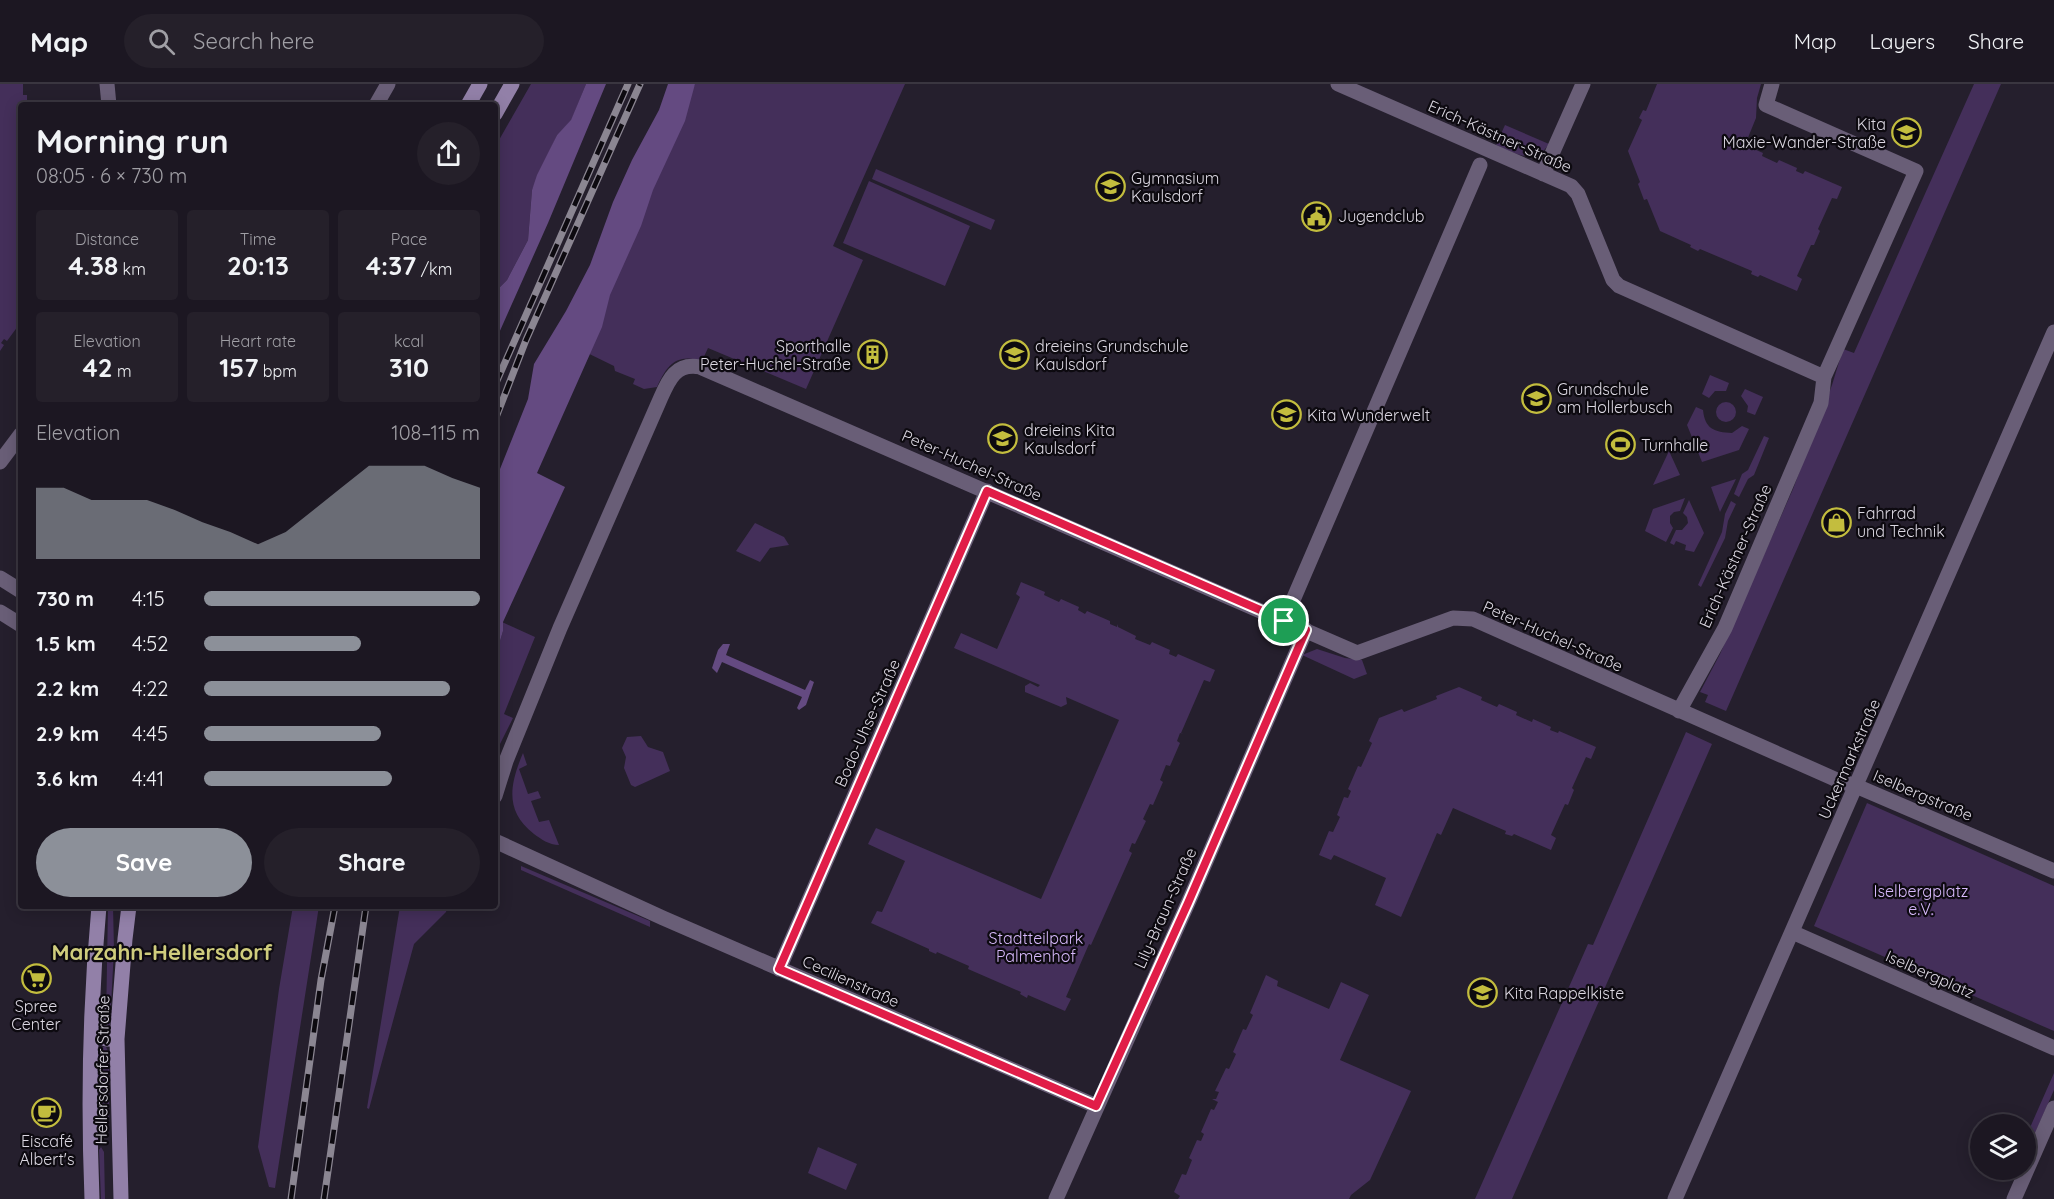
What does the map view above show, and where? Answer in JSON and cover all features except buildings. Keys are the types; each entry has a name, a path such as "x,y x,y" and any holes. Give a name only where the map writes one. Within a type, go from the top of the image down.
{"main road":[{"path":"470,102 480,84"},
{"path":"498,109 512,84"},
{"name":"Hellersdorfer Straße","path":"92,1199 89,1072 99,909"},
{"name":"Hellersdorfer Straße","path":"121,1199 117,1040 124,939 129,909"},
{"path":"96,937 104,970 100,1029 106,1039 117,1040"}],"street":[{"path":"107,84 109,102"},
{"path":"378,102 388,84"},
{"name":"Erich-Kästner-Straße","path":"1338,84 1571,186 1578,194 1613,280 1619,286 1824,377"},
{"path":"1543,174 1583,84"},
{"name":"Erich-Kästner-Straße","path":"1679,711 1730,618 1821,403 1824,377 1916,171 1766,105 1772,84"},
{"path":"1284,621 1479,165"},
{"name":"Uckermarkstraße","path":"1675,1199 2054,332"},
{"name":"Peter-Huchel-Straße","path":"498,786 506,761 560,628 659,401 676,371 690,365 700,367 1357,653 1453,618 1473,619 1679,711"},
{"path":"0,462 18,438"},
{"name":"Bodo-Uhse-Straße","path":"779,969 987,491"},
{"path":"0,578 18,589"},
{"path":"0,612 18,623"},
{"name":"Lily-Braun-Straße","path":"1056,1199 1306,630"},
{"name":"Iselbergstraße","path":"1679,711 2054,871"},
{"name":"Cecilienstraße","path":"498,842 663,918 1096,1106"},
{"name":"Iselbergplatz","path":"1792,932 2054,1048"},
{"path":"2014,1199 2054,1108"}],"green space":[{"path":"0,84 23,84 23,95 27,95 27,100 18,102 18,326 7,341 4,339 1,343 4,345 0,351"},
{"path":"531,84 586,84 571,121 557,135 532,190 528,240 507,280 498,289 498,142"},
{"path":"695,84 905,84 833,246 863,260 806,389 708,348 702,361 679,360 669,367 657,387 644,389 633,384 635,379 615,371 614,366 573,346"},
{"path":"1657,84 1761,84 1757,98 1756,118 1745,145 1763,153 1762,156 1777,163 1779,160 1797,168 1796,171 1803,174 1805,171 1842,187 1837,199 1832,198 1818,229 1820,231 1814,245 1811,245 1797,276 1802,279 1797,291 1760,275 1758,277 1751,274 1752,271 1700,249 1698,251 1690,247 1691,245 1660,231 1647,199 1644,200 1628,151 1642,120 1639,118 1643,110 1646,111"},
{"path":"1974,84 2001,84 1726,711 1705,702 1708,695 1700,692 1720,654 1793,489 1843,349 1854,353"},
{"path":"1505,125 1549,144 1537,155 1531,156 1524,156 1496,145"},
{"path":"876,169 995,220 991,230 872,179"},
{"path":"869,181 970,226 945,286 843,243"},
{"path":"1710,375 1729,383 1726,391 1715,391 1709,398 1702,394"},
{"path":"1745,389 1763,397 1755,415 1747,412 1748,406 1741,396"},
{"path":"1726,402 1733,405 1736,412 1733,419 1726,422 1719,419 1716,412 1719,405"},
{"path":"1696,407 1703,410 1708,425 1715,430 1732,433 1742,426 1749,429 1739,450 1702,462 1687,425"},
{"path":"1764,436 1769,438 1754,475 1748,479 1739,497 1734,494 1742,474 1748,470"},
{"path":"1669,451 1680,475 1653,485"},
{"path":"1736,479 1720,512 1711,487"},
{"path":"1685,498 1680,511 1670,516 1673,528 1666,542 1645,531 1653,509"},
{"path":"1689,500 1704,533 1694,552 1685,550 1686,545 1676,541 1674,545 1670,543 1676,530 1682,530 1688,523 1683,513"},
{"path":"1731,501 1736,504 1728,521 1725,538 1701,587 1698,585 1722,532 1725,514"},
{"path":"755,523 784,537 789,545 770,548 760,562 736,551"},
{"name":"Stadtteilpark Palmenhof","path":"1021,582 1045,592 1044,595 1059,602 1061,599 1079,607 1078,610 1085,614 1087,611 1110,621 1110,624 1117,627 1118,624 1118,627 1136,636 1135,639 1150,645 1152,642 1170,650 1169,654 1176,657 1178,654 1215,670 1210,682 1204,680 1181,733 1184,734 1180,733 1177,741 1180,743 1170,766 1166,765 1160,780 1163,782 1153,805 1150,804 1143,819 1146,821 1135,844 1132,843 1129,851 1132,853 1066,997 1071,999 1065,1011 1028,995 1027,998 1020,994 1021,992 968,969 969,966 937,952 936,954 929,951 929,949 871,923 877,911 882,912 905,861 868,844 876,828 1041,899 1119,720 1066,697 1067,704 1061,707 1025,692 1025,686 1030,683 1038,687 1040,685 954,648 961,633 997,649 1020,597 1016,594"},
{"path":"502,622 535,637 504,714 513,718 498,748 498,648 503,631"},
{"path":"1317,649 1345,658 1362,660 1367,674 1354,679 1302,655"},
{"path":"1459,687 1482,697 1481,700 1497,707 1499,704 1517,712 1516,715 1532,722 1533,719 1551,727 1550,730 1558,733 1559,731 1596,747 1591,759 1586,757 1572,788 1574,790 1568,805 1565,804 1551,835 1556,838 1551,850 1514,834 1512,836 1505,834 1506,831 1453,808 1441,835 1437,833 1401,917 1375,905 1386,878 1334,855 1331,860 1319,855 1329,831 1333,832 1340,817 1337,815 1344,797 1348,798 1351,791 1348,789 1372,743 1369,741 1379,718 1402,709 1404,712 1437,699 1436,696"},
{"path":"1686,732 1712,744 1512,1199 1475,1199 1588,944 1593,945"},
{"path":"641,736 648,747 663,752 670,771 635,787 631,785 624,768 626,757 622,748 627,737"},
{"path":"523,753 527,765 519,769 528,794 538,791 541,798 531,801 539,822 549,820 559,845 542,840 534,834 524,825 514,806 513,786"},
{"name":"Iselbergplatz e.V.","path":"1867,803 2054,886 2054,1031 1814,926"},
{"path":"521,866 650,921 650,927 521,870"},
{"path":"108,909 113,909 114,949 110,1025 106,1024"},
{"path":"292,909 319,909 275,1188 269,1187 258,1147 279,989"},
{"path":"400,909 447,909 414,944 369,1109 367,1108"},
{"path":"1266,975 1278,981 1277,986 1329,1009 1341,982 1369,995 1340,1060 1411,1091 1370,1180 1349,1199 1178,1199 1180,1196 1174,1192 1182,1174 1186,1175 1192,1160 1189,1158 1197,1140 1201,1141 1204,1134 1201,1132 1211,1109 1214,1110 1218,1102 1212,1099 1216,1099 1219,1092 1215,1091 1236,1054 1233,1052 1243,1029 1246,1030 1253,1015 1250,1013"},
{"path":"102,1047 106,1047 109,1053 109,1120 105,1124 100,1123 98,1119 97,1053"},
{"path":"2054,1073 2054,1090 2036,1131 2036,1114"},
{"path":"101,1147 104,1152 105,1199 101,1199 99,1150"},
{"path":"818,1147 857,1164 846,1190 808,1173"}],"shaded area":[{"path":"586,84 606,84 498,335 498,289 507,280 528,240 532,190 537,175 557,135 571,120"},
{"path":"668,84 695,84 685,121 653,190 641,226 610,295 602,327 537,473 565,487 503,622 498,648 498,474 528,399 534,364 590,265 613,202 659,110"},
{"path":"723,644 730,644 726,655 805,690 810,680 814,682 806,705 799,710 797,708 802,697 722,662 717,673 712,668 718,650"}],"railway":[{"path":"498,378 628,84"},
{"path":"498,412 526,340 640,84"},
{"path":"291,1199 321,980 334,909"},
{"path":"324,1199 366,909"}],"place":[{"name":"Kita Maxie-Wander-Straße","path":"1907,133"},
{"name":"Gymnasium Kaulsdorf","path":"1110,187"},
{"name":"Jugendclub","path":"1317,216"},
{"name":"Sporthalle Peter-Huchel-Straße","path":"872,355"},
{"name":"dreieins Grundschule Kaulsdorf","path":"1014,355"},
{"name":"Grundschule am Hollerbusch","path":"1536,398"},
{"name":"Kita Wunderwelt","path":"1286,415"},
{"name":"dreieins Kita Kaulsdorf","path":"1003,439"},
{"name":"Turnhalle","path":"1620,445"},
{"name":"Fahrrad und Technik","path":"1836,522"},
{"name":"Spree Center","path":"36,978"},
{"name":"Kita Rappelkiste","path":"1483,993"},
{"name":"Eiscafé Albert's","path":"47,1113"}],"district":[{"name":"Marzahn-Hellersdorf","path":"162,952"}],"route":[{"path":"987,491 1284,621 1306,630 1188,903 1096,1106 779,969 987,491"}]}
